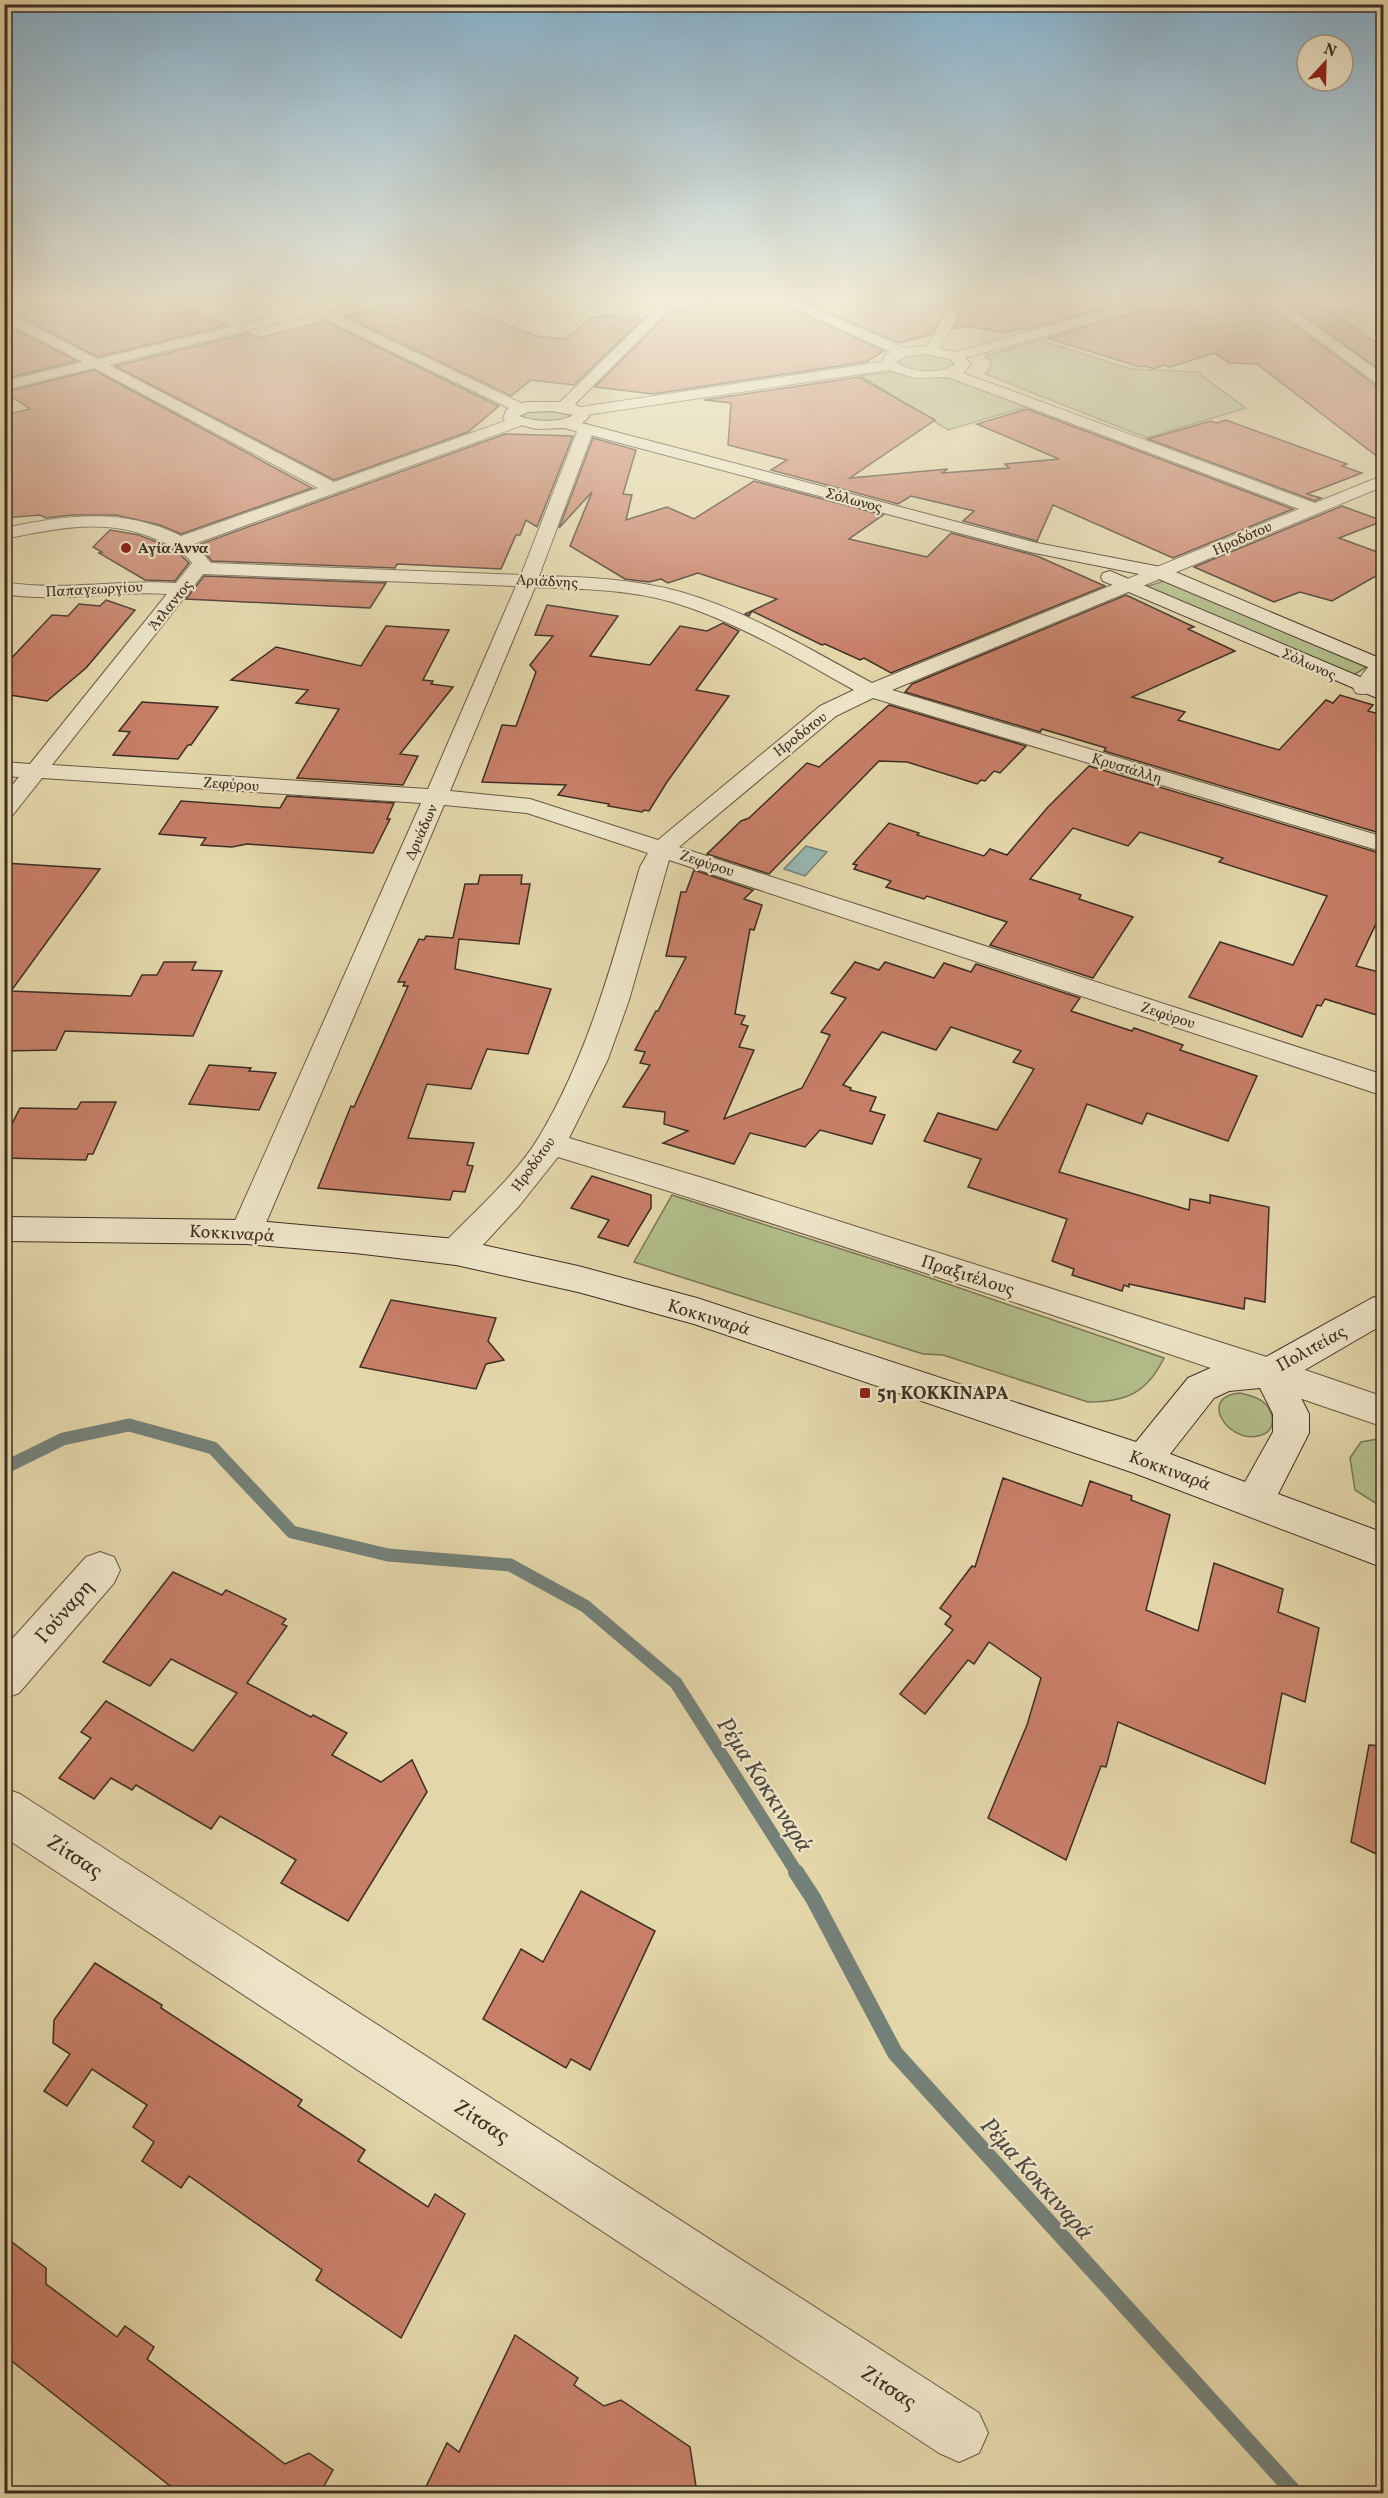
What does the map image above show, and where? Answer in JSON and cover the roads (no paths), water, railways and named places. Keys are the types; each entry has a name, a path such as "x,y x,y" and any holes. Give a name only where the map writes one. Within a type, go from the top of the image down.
{"street":[{"path":"200,419 334,489"},
{"path":"180,543 334,489 509,419"},
{"name":"Δρυάδων","path":"246,1232 528,580 574,419"},
{"name":"Σόλωνος","path":"576,419 1036,548 1159,572 1382,666"},
{"path":"1073,419 1313,508"},
{"name":"Ηροδότου","path":"456,1252 508,1198 550,1144 593,1059 615,1000 652,867 663,849 687,826 828,711 870,690 1190,561 1383,480"},
{"name":"Άτλαντος","path":"4,534 50,525 106,520 135,523 149,527 180,543 199,557 202,563 4,812"},
{"name":"Σόλωνος","path":"1036,548 1128,585 1374,692"},
{"name":"Αριάδνης","path":"200,568 609,584 676,597 716,612 773,638 870,690"},
{"name":"Παπαγεωργίου","path":"4,588 54,593 82,593 141,586 183,589"},
{"path":"1374,692 1382,666"},
{"name":"Κρυστάλλη","path":"870,690 1383,845"},
{"name":"Ζεφύρου","path":"4,769 436,797 530,806 1383,1086"},
{"name":"Πραξιτέλους","path":"550,1144 694,1187 1270,1372 1383,1412"},
{"name":"Κοκκιναρά","path":"4,1229 246,1232 456,1252 578,1279 697,1311 1143,1460 1383,1551"},
{"name":"Πολιτείας","path":"1143,1460 1201,1388 1224,1377 1270,1372 1383,1307"},
{"name":"Πολιτείας","path":"1255,1501 1291,1433 1291,1414 1270,1372"},
{"name":"Γούναρη","path":"4,1679 100,1570"},
{"name":"Ζίτσας","path":"4,1810 959,2433"}],"water":[{"path":"806,846 827,852 805,876 784,869"}],"waterway":[{"name":"Ρέμα Κοκκιναρά","path":"4,1468 63,1439 129,1425 213,1448 292,1532 388,1555 510,1565 585,1606 676,1683 797,1873"},
{"name":"Ρέμα Κοκκιναρά","path":"796,1872 813,1898 895,2053 1296,2494"}],"place":[{"name":"Αγία Άννα","path":"126,548"},
{"name":"5η ΚΟΚΚΙΝΑΡΑ","path":"865,1393"}]}
